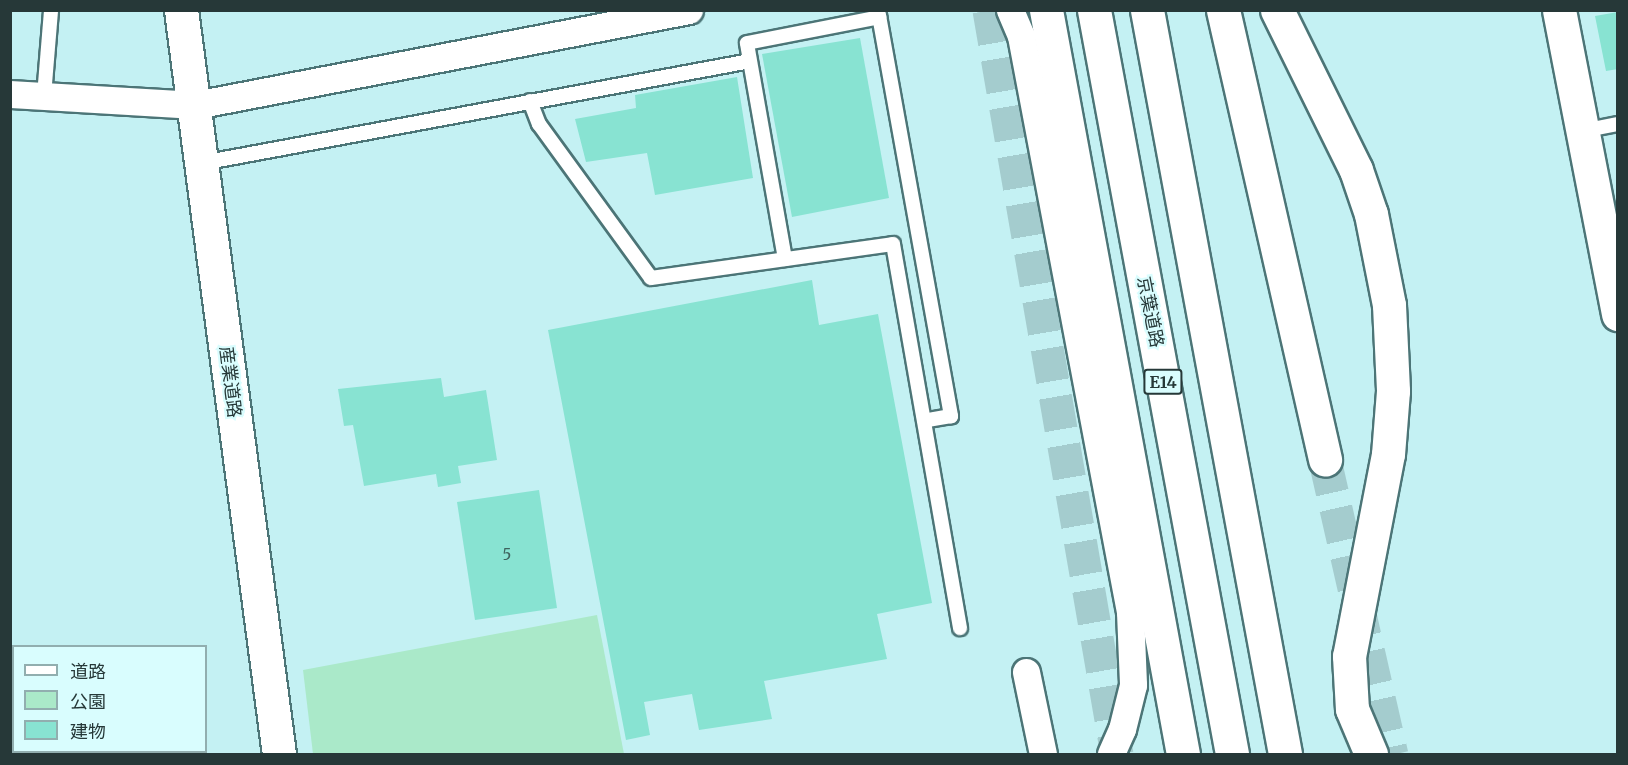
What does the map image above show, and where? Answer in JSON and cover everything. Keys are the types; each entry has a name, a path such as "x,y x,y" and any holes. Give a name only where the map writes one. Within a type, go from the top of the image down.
{"main road":[{"name":"産業道路","path":"181,10 279,754"},
{"name":"京葉道路","path":"1094,10 1232,754"},
{"path":"1147,10 1285,754"},
{"path":"1223,10 1325,460"},
{"path":"1276,10 1356,170 1371,214 1389,305 1393,391 1388,454 1349,656 1352,709 1371,754"},
{"path":"1559,10 1617,314"},
{"path":"1046,13 1183,754"},
{"path":"1156,604 1164,708 1161,754"}],"street":[{"path":"10,94 195,105 688,10"},
{"path":"1010,10 1021,36 1130,612 1133,685 1122,729 1111,754"},
{"path":"1026,672 1042,754"}],"lane":[{"path":"44,96 51,10"},
{"path":"785,259 747,43 878,14 951,416 924,421"},
{"path":"202,163 750,61"},
{"path":"530,101 539,124 651,278 893,244 960,628"},
{"path":"1582,131 1617,124"}],"green space":[{"path":"597,615 624,754 313,754 303,670"}],"building":[{"path":"1618,12 1618,69 1606,71 1595,16"},
{"path":"860,38 889,198 792,217 762,54"},
{"path":"737,77 753,178 655,195 647,153 586,162 575,119 636,108 635,95"},
{"path":"812,280 819,325 878,314 932,603 877,614 887,659 764,681 772,719 699,730 692,694 644,702 650,735 626,740 548,330"},
{"path":"441,378 444,397 486,390 497,460 458,466 461,483 438,487 436,474 364,486 353,425 344,426 338,389"},
{"path":"539,490 557,608 475,620 457,502"}],"tunnel":[{"path":"989,10 1117,754"},
{"path":"1325,460 1392,754"}]}
